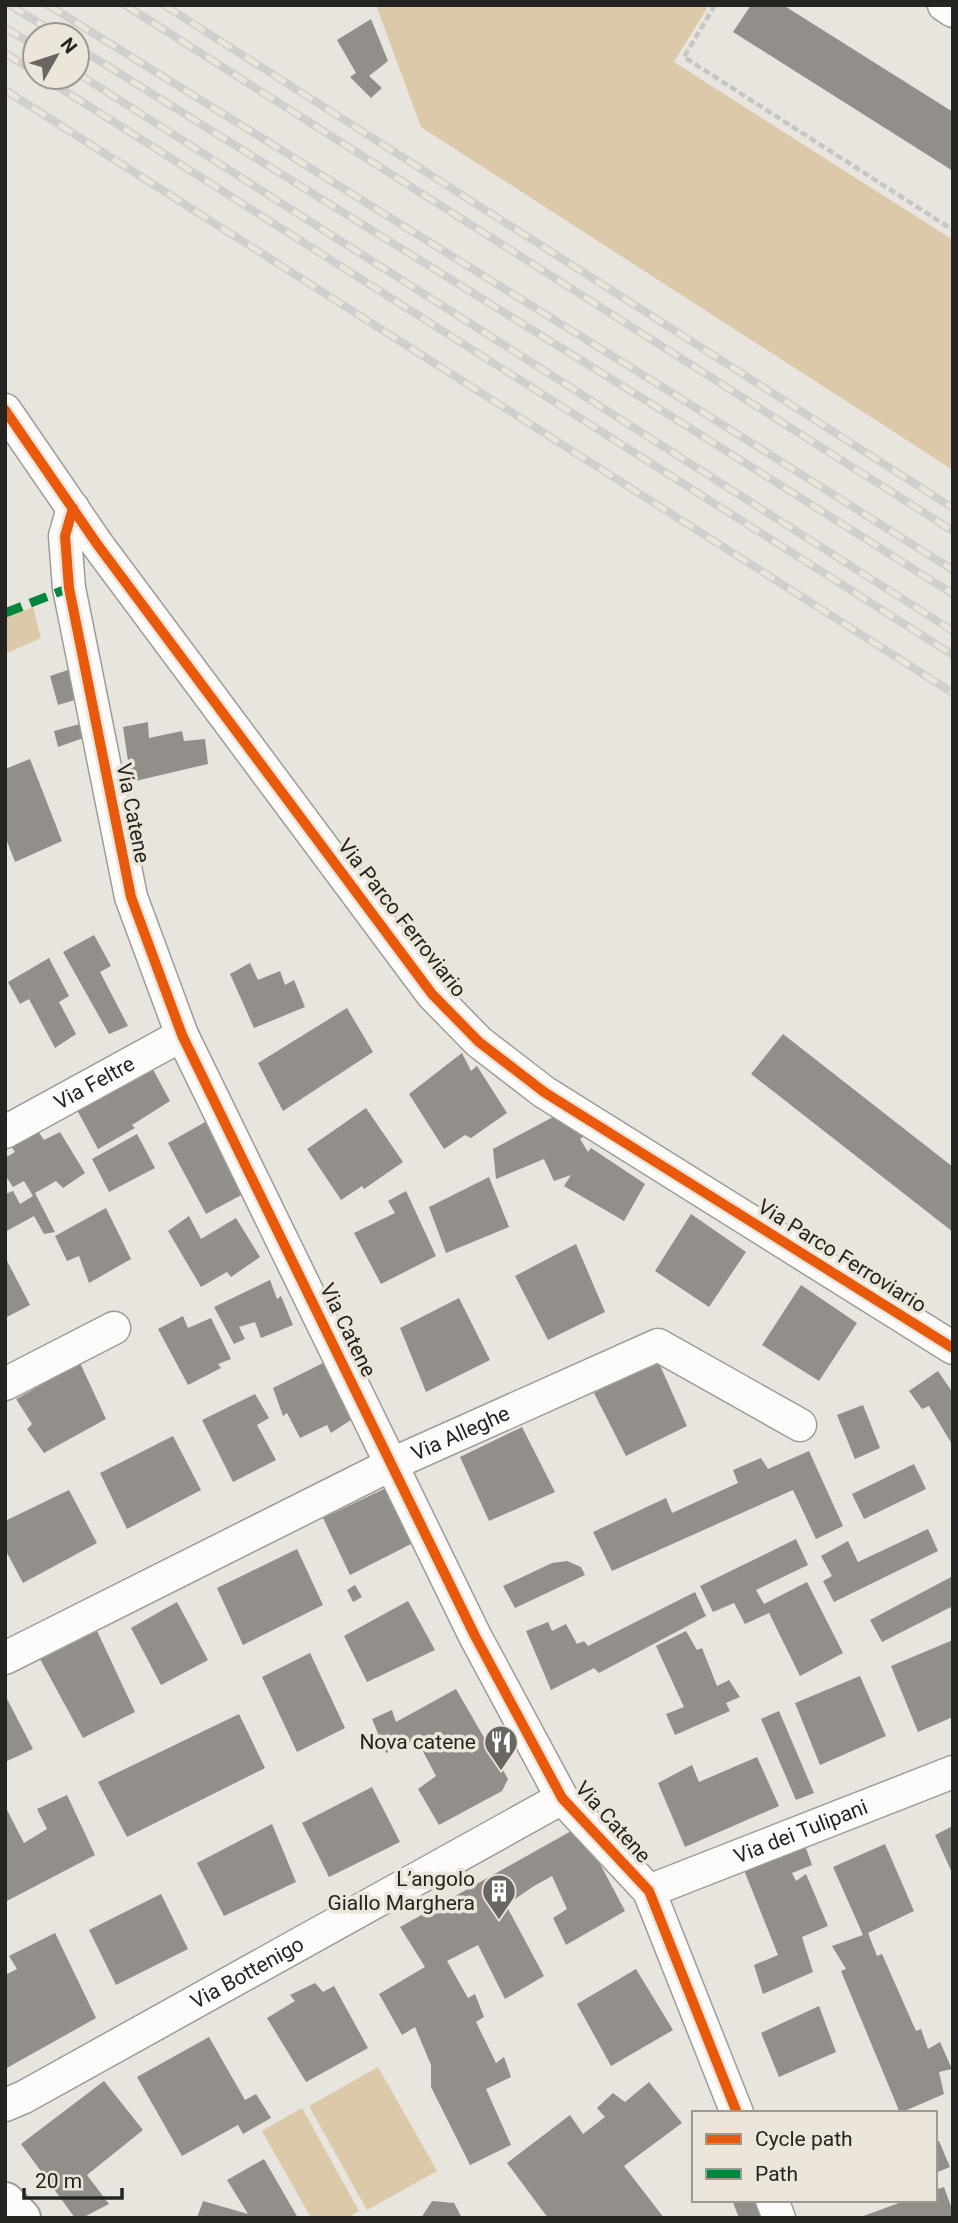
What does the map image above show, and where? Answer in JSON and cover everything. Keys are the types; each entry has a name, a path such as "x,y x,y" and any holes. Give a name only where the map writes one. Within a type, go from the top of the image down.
{"street":[{"path":"944,5 953,11"},
{"name":"Via Parco Ferroviario","path":"9,422 432,994 479,1042 544,1092 953,1348"},
{"name":"Via Catene","path":"73,508 65,536 69,588 131,897 182,1035 475,1636 562,1798 649,1891 736,2111"},
{"name":"Via Feltre","path":"5,1132 182,1035"},
{"path":"5,1384 114,1328"},
{"name":"Via Alleghe","path":"5,1658 392,1464 658,1345 800,1425"},
{"name":"Via dei Tulipani","path":"649,1891 953,1772"},
{"name":"Via Bottenigo","path":"5,2105 24,2097 562,1798"},
{"path":"5,2202 20,2218"}],"path":[{"path":"715,5 684,57 953,230"}],"shaded area":[{"path":"376,5 709,5 674,62 953,240 953,470 421,127"},
{"path":"33,607 41,638 5,654 5,618"},
{"path":"378,2067 437,2171 367,2210 309,2106"},
{"path":"302,2108 359,2211 347,2218 311,2218 262,2131"}],"building":[{"path":"751,5 783,5 953,112 953,171 733,32"},
{"path":"371,19 388,61 369,76 382,88 371,98 350,77 356,73 337,40"},
{"path":"77,667 81,698 58,705 50,676"},
{"path":"87,722 89,736 58,747 54,731"},
{"path":"148,722 149,738 182,731 184,741 205,739 208,764 131,782 123,727"},
{"path":"30,759 62,841 15,862 5,836 5,769"},
{"path":"94,935 111,966 100,972 128,1026 109,1034 63,952"},
{"path":"49,958 69,996 59,1002 76,1034 55,1048 29,999 20,1004 8,982"},
{"path":"250,963 258,980 280,971 285,985 294,980 305,1007 254,1028 230,974"},
{"path":"347,1008 373,1052 283,1111 258,1063"},
{"path":"783,1034 953,1167 953,1232 751,1074"},
{"path":"462,1053 471,1071 477,1066 507,1113 471,1138 465,1135 444,1149 409,1094"},
{"path":"149,1062 170,1101 132,1125 135,1128 98,1149 77,1110"},
{"path":"366,1108 403,1162 364,1189 362,1186 341,1200 307,1149"},
{"path":"549,1111 597,1126 580,1139 588,1152 591,1148 645,1184 624,1221 564,1186 571,1175 554,1181 544,1159 496,1179 493,1149 553,1117"},
{"path":"207,1121 245,1193 206,1214 168,1143"},
{"path":"34,1125 44,1140 60,1132 85,1173 63,1188 56,1181 35,1193 55,1232 44,1234 34,1216 5,1232 5,1194 13,1191 20,1204 33,1196 24,1181 13,1187 5,1175 5,1158 15,1152 6,1139"},
{"path":"137,1134 155,1168 109,1192 92,1159"},
{"path":"489,1177 509,1227 446,1253 429,1207"},
{"path":"406,1191 436,1256 381,1284 354,1233 395,1213 388,1201"},
{"path":"106,1208 131,1259 89,1283 79,1256 67,1261 55,1236"},
{"path":"691,1214 746,1252 709,1307 655,1271"},
{"path":"189,1216 201,1239 236,1218 260,1257 231,1277 227,1272 201,1287 168,1231"},
{"path":"576,1244 605,1312 548,1340 515,1276"},
{"path":"5,1257 30,1305 5,1318"},
{"path":"270,1280 277,1299 281,1296 293,1325 261,1338 255,1322 239,1327 245,1339 234,1344 214,1307"},
{"path":"801,1285 857,1323 819,1381 762,1345"},
{"path":"459,1298 490,1360 426,1392 400,1328"},
{"path":"183,1316 188,1328 211,1318 231,1359 218,1364 221,1368 188,1385 158,1329"},
{"path":"658,1361 687,1426 626,1456 594,1393"},
{"path":"325,1362 354,1418 331,1433 327,1425 300,1438 287,1413 283,1416 273,1388"},
{"path":"80,1363 106,1419 44,1453 27,1429 32,1424 16,1399"},
{"path":"938,1371 953,1393 953,1446 929,1406 922,1409 909,1391"},
{"path":"255,1394 269,1418 257,1425 276,1460 233,1482 202,1420"},
{"path":"863,1405 880,1448 855,1459 837,1415"},
{"path":"522,1427 555,1492 489,1521 460,1457"},
{"path":"173,1436 201,1490 127,1529 100,1473"},
{"path":"809,1451 843,1526 816,1539 793,1490 612,1571 593,1532 666,1498 672,1513 738,1483 733,1470 761,1458 768,1469"},
{"path":"914,1464 926,1489 864,1519 852,1494"},
{"path":"386,1488 411,1544 350,1575 323,1518"},
{"path":"69,1490 97,1543 23,1583 5,1549 5,1521"},
{"path":"928,1529 938,1551 834,1602 823,1581 832,1576 821,1556 848,1541 858,1562"},
{"path":"796,1539 808,1565 756,1590 764,1604 807,1582 843,1653 800,1676 769,1613 745,1624 734,1603 713,1612 700,1586"},
{"path":"297,1549 323,1605 243,1645 217,1588"},
{"path":"567,1561 581,1567 585,1575 515,1608 503,1586 552,1563"},
{"path":"953,1576 953,1606 882,1642 870,1620"},
{"path":"355,1585 362,1597 353,1602 347,1590"},
{"path":"695,1592 706,1616 599,1673 594,1668 551,1690 526,1631 548,1622 552,1631 566,1624 577,1644 584,1641 588,1646"},
{"path":"408,1601 435,1650 367,1682 344,1636"},
{"path":"177,1602 208,1660 161,1685 131,1628"},
{"path":"97,1631 135,1712 83,1738 40,1659"},
{"path":"686,1631 697,1650 702,1648 717,1686 729,1680 740,1697 726,1703 730,1711 675,1735 666,1714 684,1707 656,1646"},
{"path":"953,1640 953,1717 918,1732 891,1666"},
{"path":"310,1653 345,1728 297,1752 262,1677"},
{"path":"860,1676 886,1736 820,1765 795,1703"},
{"path":"456,1689 508,1779 502,1791 439,1825 418,1789 436,1776 417,1740 386,1753 372,1719 392,1710 396,1722"},
{"path":"5,1695 33,1749 5,1762"},
{"path":"779,1711 814,1793 796,1800 761,1719"},
{"path":"239,1714 265,1768 127,1837 98,1782"},
{"path":"757,1757 779,1806 685,1847 658,1783 692,1765 699,1782"},
{"path":"372,1787 400,1842 329,1877 302,1823"},
{"path":"67,1795 95,1855 5,1902 5,1806 24,1843 47,1829 37,1809"},
{"path":"272,1824 296,1882 224,1916 197,1863"},
{"path":"580,1826 625,1911 566,1945 553,1918 567,1909 552,1876 506,1905 544,1976 505,1999 478,1945 447,1961 468,1998 475,1994 484,2017 476,2022 496,2063 504,2057 511,2077 486,2089 511,2145 470,2165 431,2087 431,2065 415,2027 402,2035 379,1994 425,1967 400,1927"},
{"path":"953,1826 953,1875 935,1835"},
{"path":"803,1840 812,1865 792,1873 796,1881 806,1874 828,1926 802,1937 813,1972 763,1994 754,1965 778,1955 742,1865"},
{"path":"885,1844 914,1911 868,1933 877,1956 882,1954 916,2031 921,2029 928,2049 940,2042 952,2069 939,2072 944,2094 905,2111 899,2111 841,1971 846,1969 832,1946 863,1935 833,1867"},
{"path":"161,1894 188,1949 116,1985 89,1930"},
{"path":"55,1933 96,2018 5,2069 5,1975 17,1969 9,1956"},
{"path":"636,1969 673,2030 611,2066 577,2004"},
{"path":"315,1983 323,1992 334,1986 368,2048 306,2082 267,2018 295,2001 290,1995"},
{"path":"819,2006 836,2052 779,2077 761,2033"},
{"path":"209,2037 245,2100 256,2094 271,2118 243,2134 238,2125 182,2156 137,2077"},
{"path":"104,2081 143,2130 87,2175 109,2204 82,2218 75,2218 21,2144"},
{"path":"649,2082 682,2123 624,2166 664,2218 548,2218 507,2163 570,2115 583,2134 605,2117 597,2108 613,2093 625,2102"},
{"path":"937,2142 950,2167 937,2172"},
{"path":"264,2159 298,2218 197,2218 203,2201 248,2214 227,2180"},
{"path":"944,2187 953,2218 858,2218 902,2202 937,2202 937,2189"},
{"path":"432,2201 454,2203 462,2218 421,2218"},
{"path":"733,2202 765,2202 770,2218 739,2218"}],"railway":[{"path":"10,5 36,21"},
{"path":"48,5 953,570"},
{"path":"125,5 953,531"},
{"path":"164,5 953,508"},
{"path":"5,28 21,38"},
{"path":"5,53 21,63"},
{"path":"91,56 953,594"},
{"path":"91,82 953,631"},
{"path":"5,90 953,693"},
{"path":"65,91 953,655"}],"marked path":[{"path":"5,613 69,588"}],"cycle path":[{"path":"5,410 97,544 432,994 479,1042 544,1092 953,1348"},
{"path":"73,508 65,536 69,588 131,897 182,1035 475,1636 562,1798 649,1891 736,2111"}],"place":[{"name":"Nova catene","path":"501,1772"},
{"name":"L’angolo Giallo Marghera","path":"499,1921"}]}
